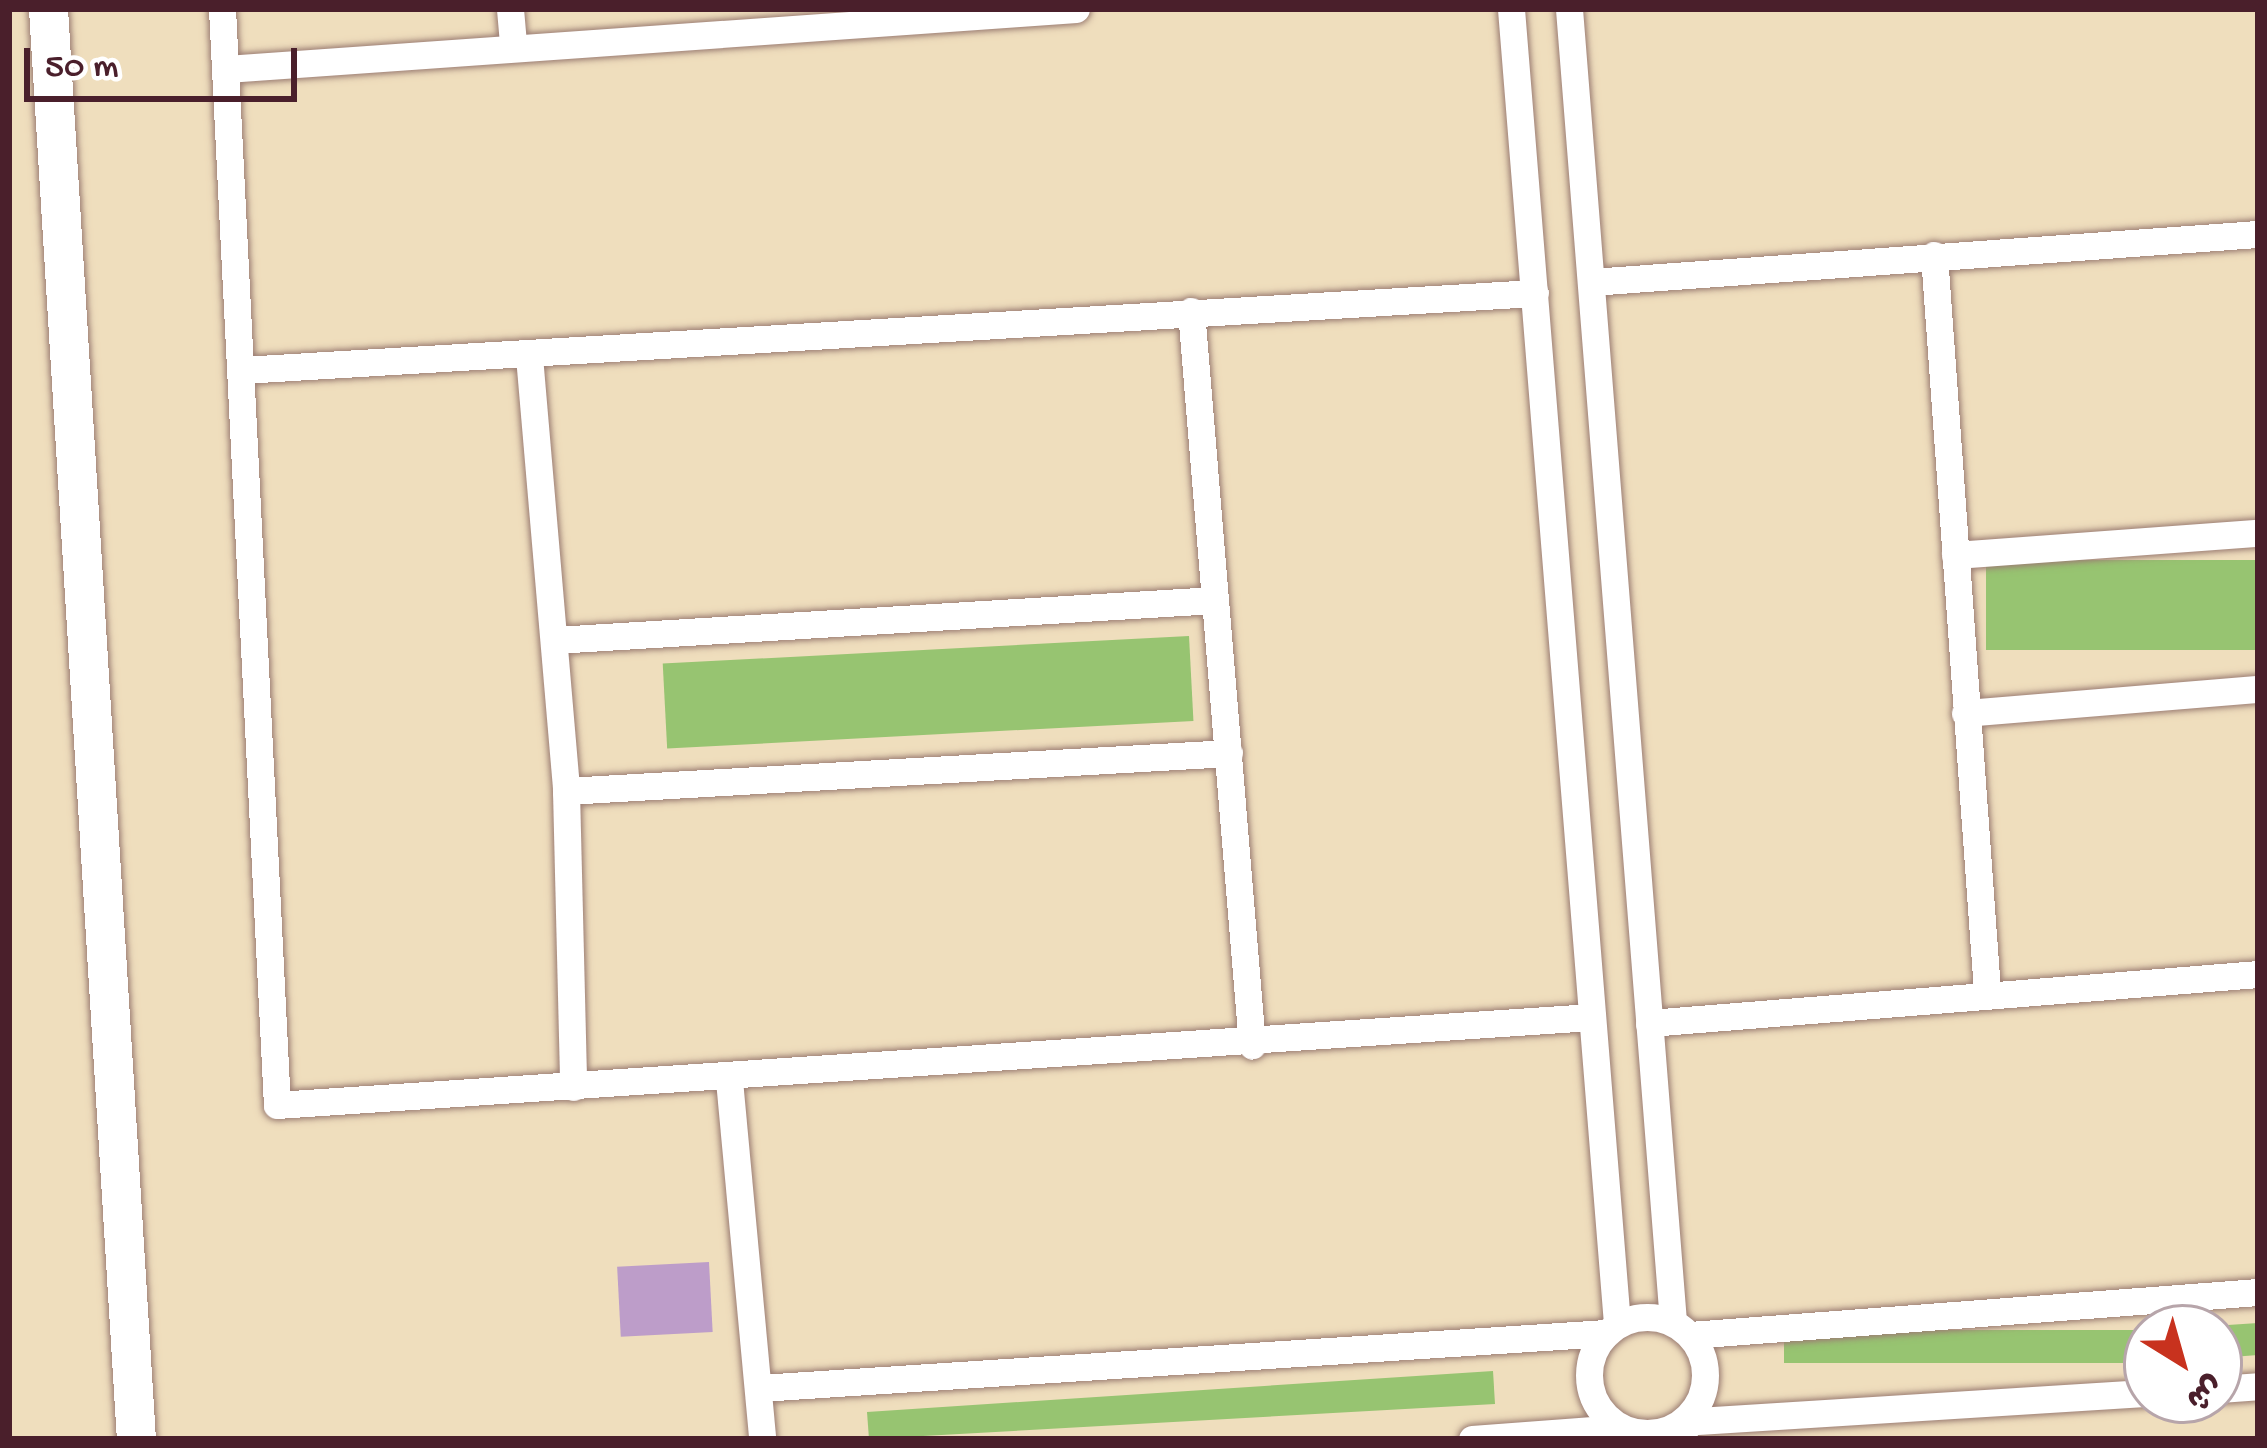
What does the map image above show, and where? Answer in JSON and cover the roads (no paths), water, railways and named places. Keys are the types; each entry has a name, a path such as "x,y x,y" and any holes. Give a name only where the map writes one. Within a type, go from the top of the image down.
{"main road":[{"path":"48,9 136,1439"}],"street":[{"path":"222,9 277,1105 729,1080 1592,1017"},
{"path":"510,9 513,47"},
{"path":"226,69 1076,9"},
{"path":"1510,9 1592,1017 1612,1329 1589,1384 1620,1433"},
{"path":"1570,9 1649,1023 1682,1329 1705,1385 1684,1431"},
{"path":"1591,282 2258,234"},
{"path":"1934,255 1988,991"},
{"path":"242,370 1535,292"},
{"path":"1191,311 1252,1045"},
{"path":"529,356 566,790 573,1087"},
{"path":"1954,555 2258,533"},
{"path":"555,640 1215,600"},
{"path":"1965,713 2258,689"},
{"path":"566,790 1229,753"},
{"path":"1649,1023 1988,991 2258,974"},
{"path":"729,1080 762,1439"},
{"path":"760,1388 1612,1329 1635,1318 1682,1329 2258,1292"},
{"path":"1472,1439 1655,1433 2123,1395"}]}
